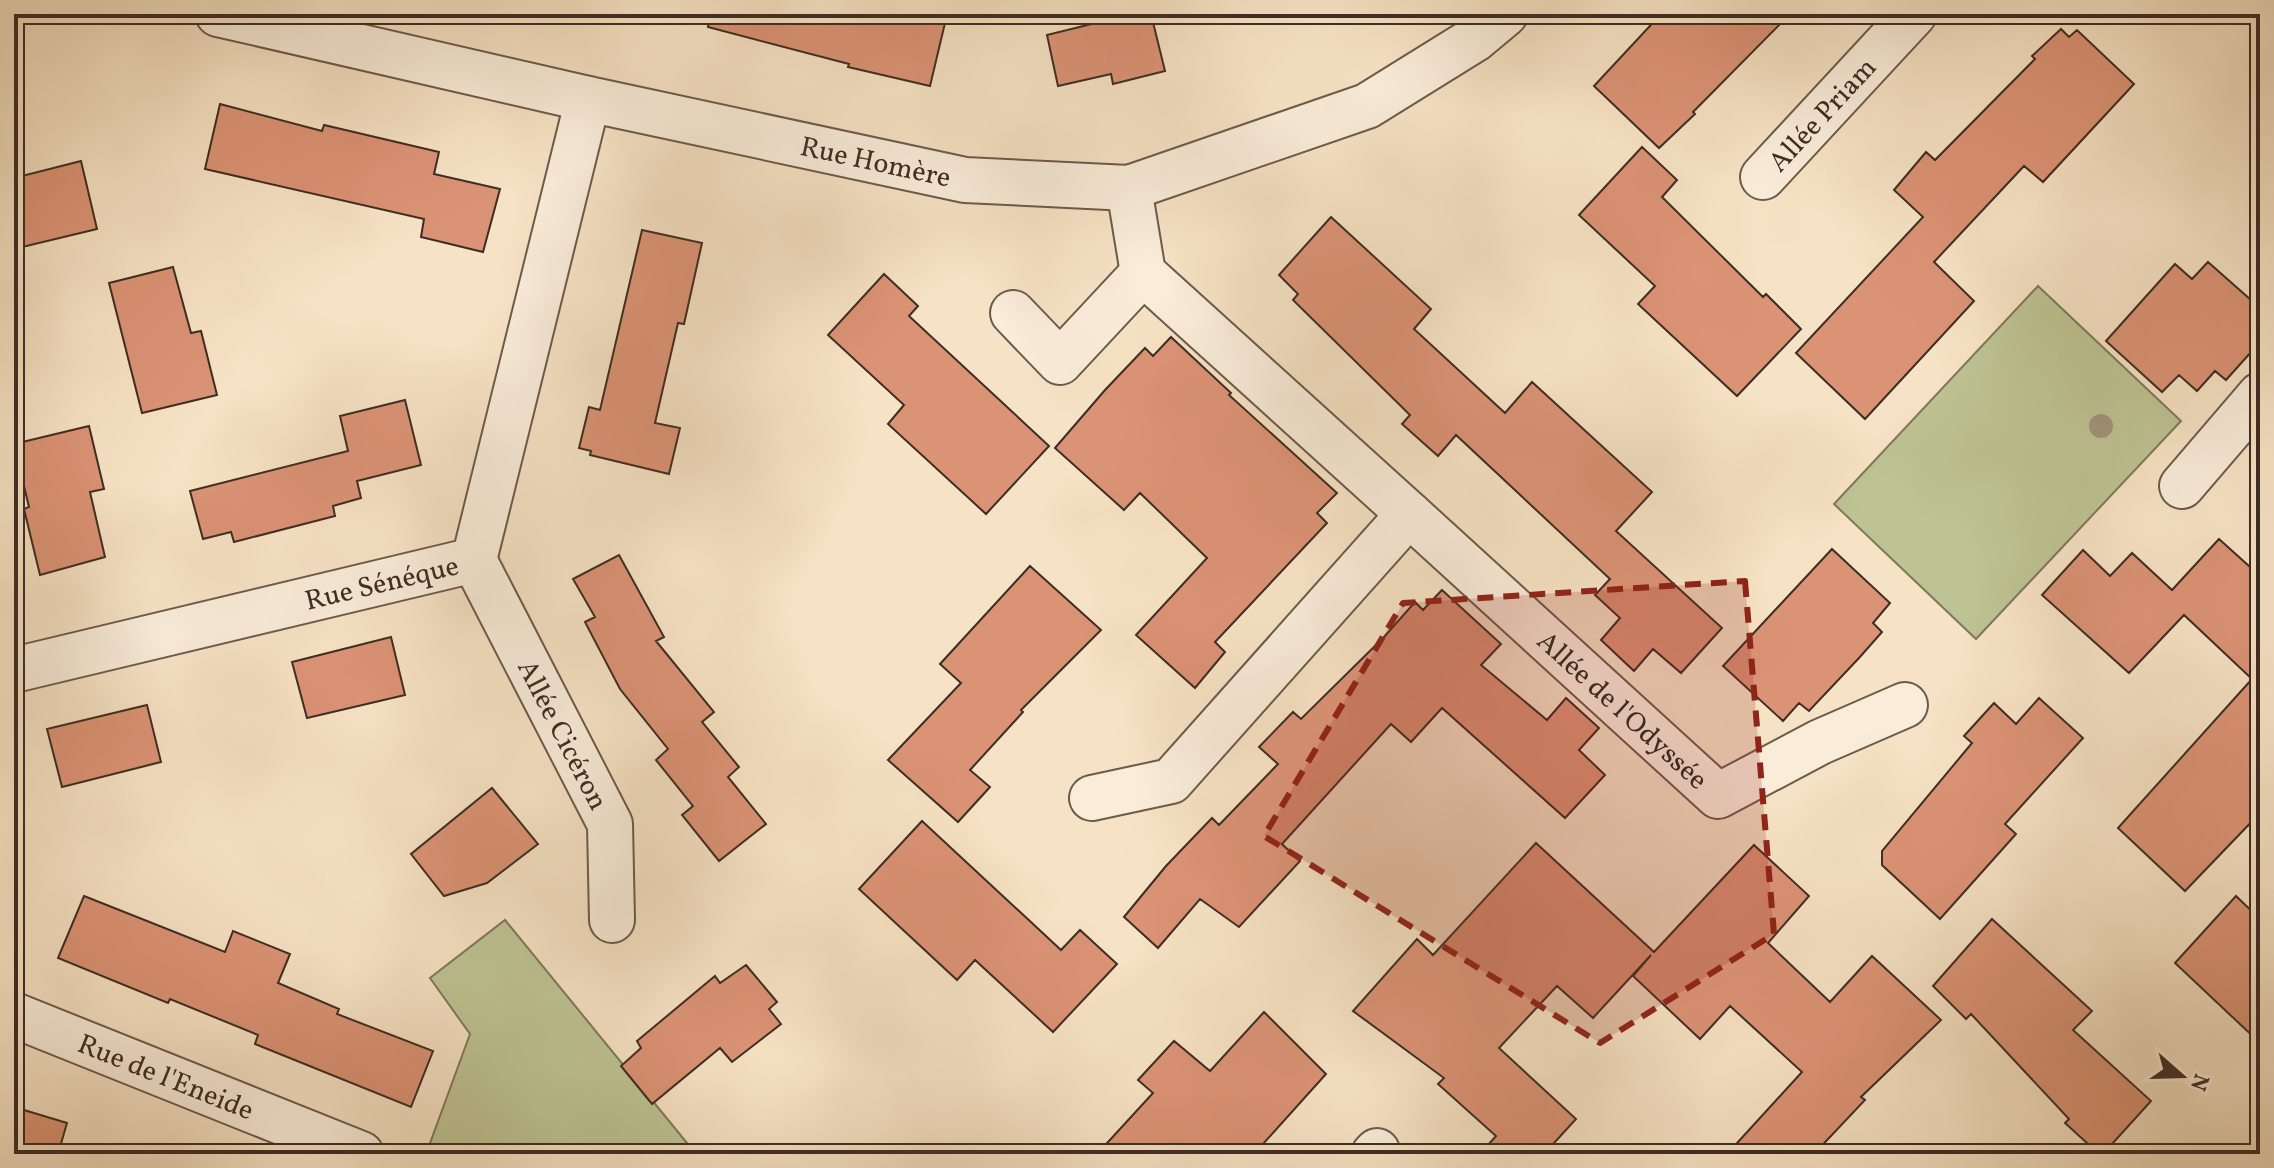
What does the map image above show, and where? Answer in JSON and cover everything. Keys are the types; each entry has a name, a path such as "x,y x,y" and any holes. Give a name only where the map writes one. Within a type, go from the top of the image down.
{"street":[{"name":"Rue Homère","path":"218,14 588,99 965,180 1129,188 1367,106 1475,39 1505,14"},
{"name":"Allée Priam","path":"1763,177 1914,14"},
{"name":"Rue Sénéque","path":"14,670 474,560 588,99"},
{"path":"1013,313 1060,362 1143,273 1129,188"},
{"name":"Allée de l'Odyssée","path":"1143,273 1718,796 1820,742 1905,705"},
{"path":"2182,486 2260,395"},
{"path":"1092,798 1171,781 1409,514"},
{"name":"Allée Cicéron","path":"474,560 610,824 612,920"},
{"name":"Rue de l'Eneide","path":"14,1015 361,1154"}],"highlighted area":[{"path":"1745,581 1774,934 1600,1043 1264,836 1403,603"}],"green space":[{"path":"2038,286 2181,421 1976,639 1834,504"},
{"path":"505,920 696,1154 448,1154 429,1146 470,1034 430,978"}],"building":[{"path":"710,14 908,14 945,23 930,86 848,67 849,64 708,27"},
{"path":"1132,14 1151,14 1165,71 1113,84 1111,74 1058,86 1047,35"},
{"path":"1661,14 1790,14 1659,148 1594,86"},
{"path":"2061,29 2069,37 2077,30 2134,84 2043,182 2024,166 1934,262 1974,301 1865,419 1796,353 1923,217 1894,190 1926,152 1935,160"},
{"path":"220,104 322,131 324,125 439,152 434,174 500,189 483,252 421,237 424,219 205,169"},
{"path":"1642,147 1677,180 1662,197 1763,297 1766,294 1801,329 1737,396 1638,304 1655,286 1579,215"},
{"path":"81,161 97,229 14,249 14,178"},
{"path":"1331,217 1431,309 1414,329 1505,413 1532,382 1652,492 1616,531 1722,628 1681,673 1653,649 1634,671 1601,640 1620,618 1595,595 1610,579 1456,435 1438,456 1402,424 1410,415 1293,300 1298,294 1279,275"},
{"path":"642,230 702,243 684,324 678,323 655,423 680,428 669,474 590,455 591,451 579,448 589,407 600,410"},
{"path":"2208,262 2260,308 2260,342 2226,380 2215,371 2197,391 2179,375 2162,392 2106,341 2175,264 2192,279"},
{"path":"173,267 191,333 201,331 217,395 142,413 109,283"},
{"path":"884,274 918,306 909,316 1049,446 986,514 888,424 904,405 828,335"},
{"path":"1171,337 1231,393 1229,395 1337,493 1317,513 1327,523 1215,642 1225,652 1195,688 1136,635 1207,558 1140,493 1124,510 1055,448 1145,348 1153,356"},
{"path":"405,400 421,465 357,481 361,498 333,506 335,516 234,542 231,532 203,539 190,491 348,451 340,416"},
{"path":"89,426 104,489 90,492 105,557 40,575 24,509 29,507 14,444"},
{"path":"2219,539 2260,576 2260,813 2185,891 2118,828 2252,679 2184,615 2129,673 2042,595 2083,550 2110,576 2132,553 2172,590"},
{"path":"1832,549 1890,603 1873,623 1882,632 1809,711 1799,703 1783,721 1723,666"},
{"path":"619,555 664,637 656,641 714,712 702,722 739,767 728,777 766,824 719,861 682,815 693,806 656,760 668,749 620,689 585,622 595,617 573,579"},
{"path":"1030,566 1101,630 1021,710 1023,712 970,770 990,787 958,822 888,760 961,683 940,664"},
{"path":"1442,590 1501,644 1481,665 1547,720 1566,698 1599,728 1579,750 1605,775 1565,818 1442,708 1411,742 1391,724 1282,844 1300,861 1239,927 1200,899 1158,948 1124,917 1166,866 1212,818 1219,825 1278,764 1259,747 1293,712 1301,719 1415,602 1423,610"},
{"path":"391,637 405,695 307,718 292,662"},
{"path":"2039,698 2083,738 2005,824 2016,834 1940,919 1882,865 1882,851 1972,743 1964,736 1994,703 2016,724"},
{"path":"147,705 161,762 62,787 47,729"},
{"path":"492,788 538,844 487,883 444,896 411,854"},
{"path":"922,821 1061,950 1080,930 1117,964 1053,1032 975,960 957,980 859,889"},
{"path":"1536,843 1654,952 1754,845 1809,896 1768,943 1830,1002 1872,956 1941,1020 1861,1097 1865,1100 1814,1154 1727,1154 1802,1072 1730,1006 1700,1039 1633,976 1651,955 1593,1018 1557,986 1499,1048 1576,1119 1544,1154 1480,1154 1496,1136 1438,1084 1444,1078 1353,1011 1417,939 1433,955"},
{"path":"84,896 225,952 233,931 290,954 278,983 339,1009 337,1014 433,1051 411,1107 255,1044 258,1035 170,999 168,1003 58,958"},
{"path":"2236,896 2260,919 2260,1043 2175,963"},
{"path":"1992,919 2092,1011 2073,1030 2151,1101 2103,1154 2099,1154 2065,1123 2069,1119 1971,1014 1966,1019 1933,986"},
{"path":"746,965 777,1002 769,1009 781,1024 732,1062 720,1048 652,1104 621,1066 641,1048 637,1041 715,976 720,983"},
{"path":"1264,1012 1326,1074 1254,1154 1097,1154 1153,1093 1138,1080 1174,1041 1210,1071"},
{"path":"24,1110 67,1123 58,1154 14,1154 14,1137"}]}
